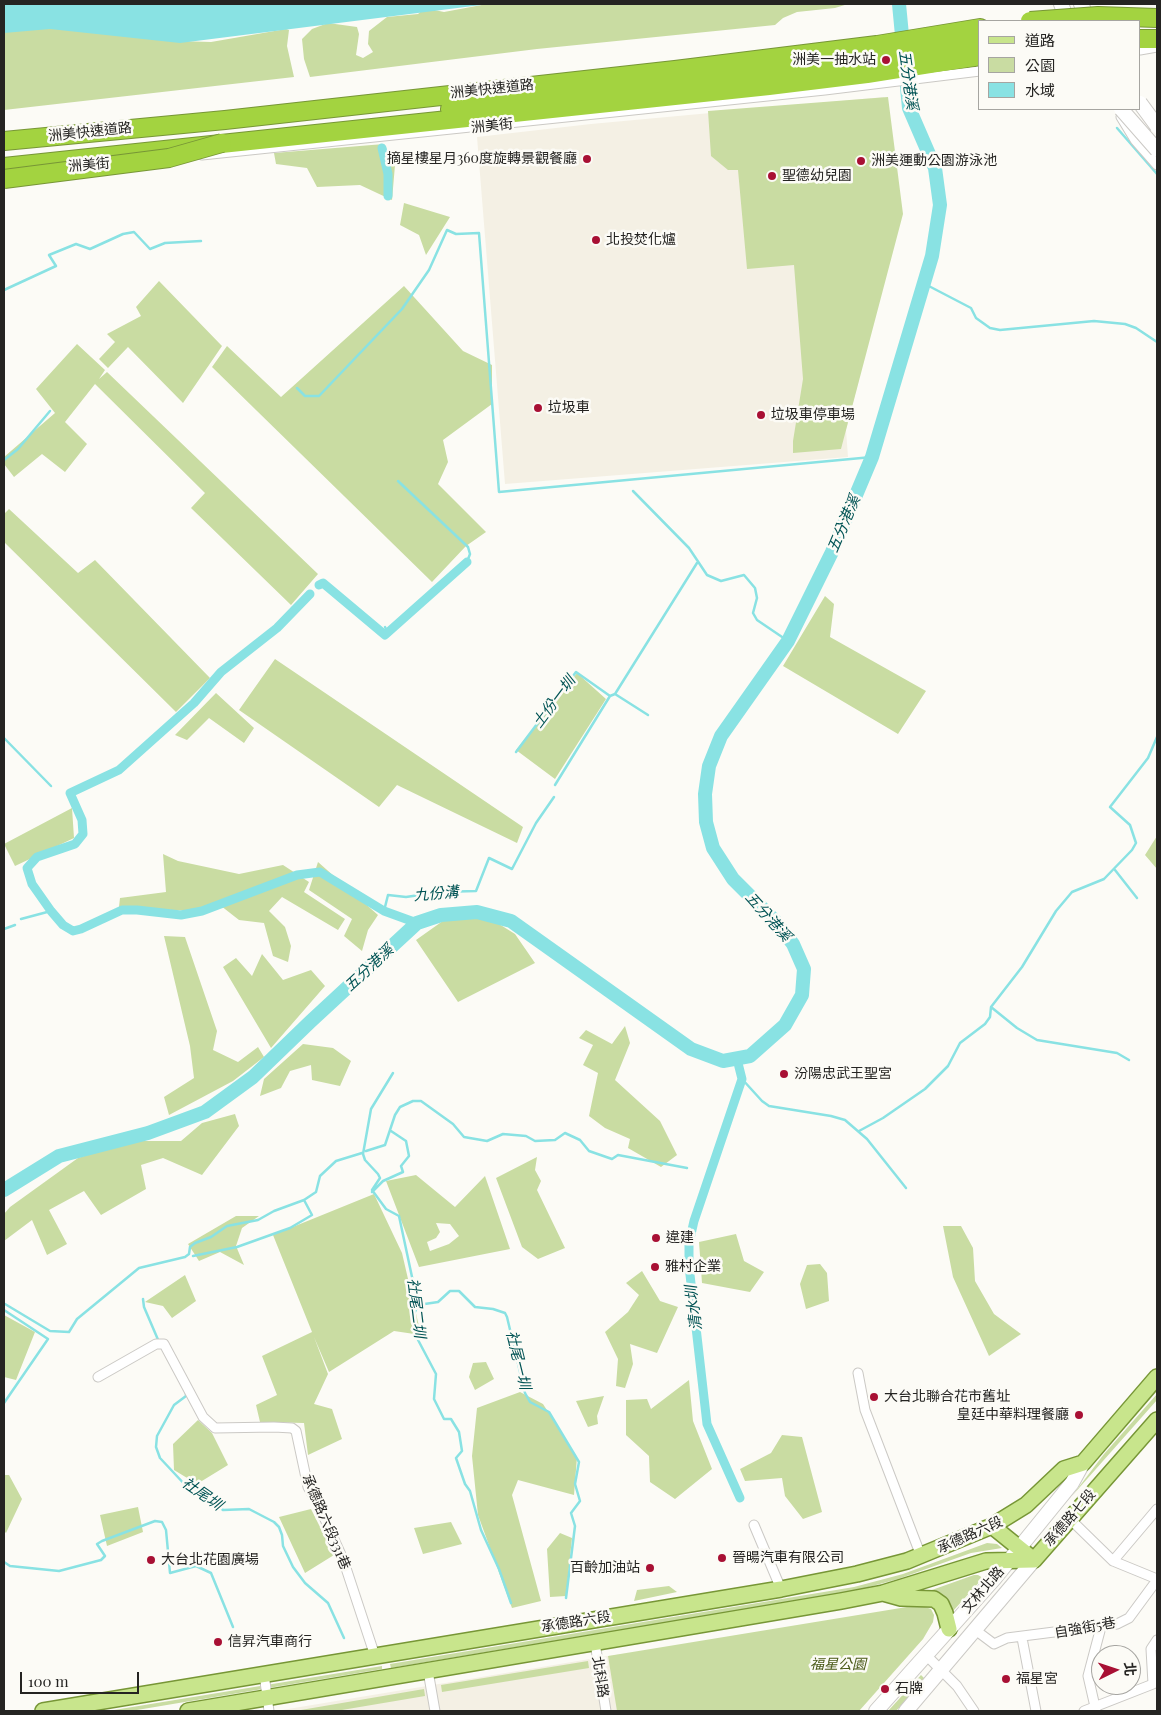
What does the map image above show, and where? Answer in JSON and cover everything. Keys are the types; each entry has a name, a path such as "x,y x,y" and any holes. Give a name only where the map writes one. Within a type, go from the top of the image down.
{"highway":[{"path":"1044,20 1098,16 1157,18"},
{"name":"洲美快速道路","path":"4,141 226,120 776,57 978,28"},
{"path":"1141,39 1157,39"},
{"path":"334,132 398,115 478,104 836,65 978,43"},
{"name":"洲美快速道路","path":"4,167 819,80 978,56"},
{"path":"366,104 478,104"},
{"path":"4,153 182,133 226,120"},
{"path":"4,180 169,158 222,144"}],"main road":[{"path":"1061,4 1068,20"},
{"path":"1081,4 1089,20"},
{"path":"1141,105 1157,126"},
{"path":"1121,110 1157,150"},
{"path":"1082,1464 1157,1377"},
{"name":"承德路七段","path":"960,1568 986,1561 1034,1560 1157,1420"},
{"name":"承德路六段","path":"43,1711 781,1589 857,1574 921,1556 992,1526 1026,1505 1064,1470 1082,1464"},
{"name":"文林北路","path":"876,1711 1009,1560 1072,1483 1082,1464"},
{"path":"992,1526 1034,1560"},
{"name":"文林北路","path":"906,1711 1034,1560"},
{"name":"承德路六段","path":"188,1711 268,1704 428,1671 883,1593 960,1568"},
{"path":"883,1593 901,1598 934,1599 941,1604 949,1628"}],"street":[{"path":"1055,4 1062,20"},
{"path":"1088,4 1096,20"},
{"path":"1141,50 1157,47"},
{"name":"洲美街","path":"4,172 271,150 978,72"},
{"path":"1141,105 1157,115"},
{"path":"1121,110 1135,140 1157,165"},
{"name":"承德路六段331巷","path":"98,1377 156,1344 164,1344 199,1411 215,1428 274,1427 292,1428 296,1431 308,1487 340,1552 375,1656"},
{"path":"858,1373 864,1410 921,1556"},
{"path":"1113,1561 1157,1509"},
{"path":"1070,1519 1113,1561 1157,1580"},
{"path":"754,1525 781,1589"},
{"name":"自強街5巷","path":"974,1629 994,1644 1007,1638 1022,1638 1101,1628 1117,1624 1129,1618 1157,1580"},
{"path":"1096,1709 1088,1676 1101,1628"},
{"path":"1022,1638 1036,1711"},
{"path":"1084,1711 1096,1709 1153,1684 1151,1649 1157,1640"},
{"name":"北科路","path":"595,1643 606,1711"},
{"path":"926,1655 957,1686 974,1711"},
{"path":"428,1671 435,1711"},
{"path":"264,1674 268,1704"}],"shaded area":[{"name":"北投焚化爐","path":"884,97 901,214 846,430 848,457 505,484 477,137 591,124"},
{"name":"福星公園","path":"926,1606 934,1615 933,1622 923,1639 859,1711 276,1711 608,1656 690,1645"}],"green space":[{"path":"487,4 848,4 835,8 797,12 783,18 775,25 537,49 310,77 304,59 302,39 312,29 328,23 357,27 359,34 356,55 363,58 373,52 368,44 369,31 387,17 418,14 425,8 444,12"},
{"path":"35,26 179,41 211,42 286,29 289,30 287,46 294,77 4,110 4,32"},
{"path":"888,97 903,214 841,449 793,453 793,441 803,379 794,265 747,269 738,170 728,170 711,156 708,111"},
{"path":"384,144 395,165 392,200 360,185 317,187 307,168 276,164 274,153"},
{"path":"404,203 450,217 426,255 419,235 400,225"},
{"path":"159,281 222,346 183,403 128,347 108,368 99,359 115,342 107,334 141,316 136,307"},
{"path":"404,286 463,351 492,365 492,404 443,440 448,462 438,484 486,532 466,546 432,582 212,367 227,346 281,397"},
{"path":"77,344 105,370 99,379 107,372 318,574 291,605 191,508 205,493 95,384 65,422 87,444 65,472 42,454 14,477 4,464 4,457 55,413 36,389"},
{"path":"9,509 78,573 95,560 210,678 176,712 4,542 4,514"},
{"path":"825,596 834,604 830,637 926,691 898,734 783,666"},
{"path":"275,659 523,827 517,843 397,785 379,807 239,710"},
{"path":"577,673 606,699 555,779 516,750"},
{"path":"216,693 254,728 244,743 209,718 187,740 175,735"},
{"path":"72,808 74,838 15,866 4,844"},
{"path":"1157,836 1157,869 1145,855"},
{"path":"163,854 178,861 239,874 283,865 309,882 304,892 345,919 338,930 282,897 269,911 285,927 291,946 288,962 273,956 264,923 239,920 216,902 190,911 119,907 120,898 166,892"},
{"path":"318,862 378,915 368,930 362,951 344,936 352,919 309,890"},
{"path":"447,918 491,919 515,934 535,963 458,1002 416,940"},
{"path":"164,936 185,937 217,1031 213,1050 238,1062 258,1047 264,1057 233,1081 169,1115 164,1097 194,1078 190,1046"},
{"path":"262,954 283,980 311,970 325,986 271,1048 223,967 236,958 252,976"},
{"path":"625,1026 630,1043 615,1080 660,1121 677,1155 661,1167 628,1148 630,1139 605,1128 589,1116 598,1073 583,1065 593,1045 579,1038 586,1030 612,1044"},
{"path":"303,1044 333,1048 351,1061 340,1086 312,1080 311,1065 290,1071 281,1088 260,1096 264,1079"},
{"path":"235,1114 239,1126 202,1175 163,1158 141,1165 146,1189 101,1215 84,1191 49,1210 67,1244 47,1255 32,1220 4,1241 4,1214 10,1207 78,1158 133,1141 181,1141 202,1123"},
{"path":"537,1157 535,1170 541,1181 537,1190 565,1248 538,1259 522,1247 496,1178"},
{"path":"416,1175 455,1207 485,1176 510,1249 419,1267 386,1181","holes":["436,1223 450,1224 459,1236 449,1244 430,1251 427,1242 436,1238 440,1232"]},
{"path":"374,1194 402,1253 421,1335 394,1331 329,1372 314,1337 328,1374 314,1404 332,1409 342,1439 308,1455 304,1423 260,1422 256,1405 277,1395 262,1356 312,1332 273,1235"},
{"path":"236,1216 259,1216 242,1228 236,1246 244,1265 220,1252 199,1261 188,1244"},
{"path":"943,1226 961,1226 973,1248 975,1281 994,1314 1021,1334 989,1356 953,1277"},
{"path":"736,1234 744,1261 764,1272 750,1292 702,1283 699,1242"},
{"path":"820,1264 827,1273 829,1301 806,1309 800,1284 807,1265"},
{"path":"642,1271 660,1301 678,1307 657,1353 630,1344 633,1364 625,1388 616,1386 618,1359 605,1332 628,1312 639,1295 626,1283"},
{"path":"185,1275 196,1301 172,1318 163,1306 145,1302"},
{"path":"4,1315 35,1332 16,1380 4,1377"},
{"path":"486,1362 494,1379 475,1390 469,1377 473,1363"},
{"path":"689,1380 693,1421 712,1469 675,1499 650,1482 649,1456 626,1435 626,1400 647,1399 651,1409"},
{"path":"520,1392 543,1404 577,1457 574,1495 518,1480 512,1495 541,1601 512,1608 478,1515 472,1456 477,1408"},
{"path":"1157,1394 1157,1400 1072,1496 1104,1454"},
{"path":"604,1396 597,1416 598,1424 588,1427 576,1401"},
{"path":"198,1420 212,1433 228,1465 197,1484 174,1470 173,1444"},
{"path":"782,1435 802,1437 822,1512 803,1519 785,1496 782,1478 745,1481 740,1469 771,1453"},
{"path":"4,1475 9,1475 22,1499 6,1533 4,1531"},
{"path":"138,1507 143,1532 107,1546 100,1515"},
{"path":"311,1509 334,1555 305,1573 279,1517"},
{"path":"451,1522 462,1544 423,1554 414,1528"},
{"path":"560,1533 572,1538 566,1596 550,1597 547,1549"},
{"path":"987,1543 997,1544 1002,1548 971,1553 898,1579 854,1591 391,1668 390,1664 854,1587 903,1574"},
{"path":"974,1575 983,1578 953,1611 943,1596 929,1591"},
{"path":"669,1586 677,1592 634,1601 637,1590"},
{"name":"福星公園","path":"919,1605 931,1609 934,1615 933,1622 923,1639 859,1711 617,1711 608,1656"},
{"path":"588,1661 589,1668 442,1692 441,1685"},
{"path":"382,1666 382,1669 131,1711 108,1711"},
{"path":"921,1675 925,1679 896,1711 888,1711"},
{"path":"424,1689 425,1696 336,1711 295,1711"}],"water":[{"path":"4,4 489,4 180,43 50,29 4,33"}],"waterway":[{"name":"五分港溪","path":"4,1190 59,1156 148,1133 205,1112 253,1077 417,923 441,915 477,912 511,921 691,1049 723,1061 750,1056 785,1025 802,995 804,969 793,944 775,921 733,879 713,848 706,822 705,794 709,766 721,736 788,641 832,552 872,457 932,256 940,205 935,168 909,108 899,4"},
{"path":"1117,128 1157,174"},
{"path":"382,148 388,174 388,196"},
{"path":"297,388 305,396 319,396 402,309 429,270 447,230 456,234 479,233 499,492 872,457"},
{"path":"4,290 56,266 49,255 76,244 90,249 123,234 134,232 150,249 165,243 201,241"},
{"path":"923,283 971,308 976,318 990,328 1000,330 1094,321 1125,324 1136,328 1157,342"},
{"path":"4,460 18,449 50,411"},
{"path":"398,481 468,547 470,554 467,562"},
{"path":"633,491 689,548 707,575 721,581 744,575 755,588 757,598 753,613 757,620 788,641"},
{"name":"九份溝","path":"319,585 323,583 385,635 467,562"},
{"path":"555,785 610,696 615,694 697,563"},
{"path":"310,594 277,628 221,672 194,703 119,770 70,793 82,820 83,834 75,844 37,857 27,868 32,884 63,925 73,931 122,910 181,915 202,911 297,875 320,872 384,911 417,923"},
{"name":"九份溝","path":"385,627 389,635"},
{"name":"土份一圳","path":"516,752 576,672 610,696"},
{"path":"615,694 648,715"},
{"path":"991,1007 1022,967 1056,911 1072,892 1104,879 1132,850 1136,843 1130,825 1110,807 1148,758 1157,737"},
{"path":"4,738 51,786"},
{"name":"九份溝","path":"384,911 388,895 406,897 440,892 476,891 489,858 512,869 536,823 554,797"},
{"path":"1115,870 1137,898"},
{"path":"21,919 51,911"},
{"path":"4,929 15,925"},
{"path":"859,1131 883,1118 925,1089 948,1066 960,1043 985,1024 990,1017 991,1007 1017,1028 1037,1040 1117,1053 1129,1060"},
{"name":"清水圳","path":"737,1059 742,1079 694,1221 689,1243 689,1266 707,1424 740,1498"},
{"name":"社尾二圳","path":"393,1073 371,1109 363,1154 365,1160 380,1178 372,1190 386,1209 399,1216 418,1305 414,1314 417,1338 436,1374 434,1399 444,1419 451,1419 459,1432 462,1451 456,1458 465,1484 470,1491 481,1530 499,1569 511,1603"},
{"path":"742,1079 769,1106 845,1120 867,1139 906,1188"},
{"path":"366,1151 385,1145 395,1115 400,1107 413,1101 421,1101 453,1124 464,1137 487,1141 503,1134 526,1136 535,1141 555,1140 565,1133 580,1140 589,1151 612,1159 618,1155 687,1168"},
{"path":"372,1192 383,1181 403,1172 401,1166 409,1156 406,1141 391,1131"},
{"path":"5,1304 50,1331 69,1332 77,1319 139,1268 185,1257 189,1254 190,1247 195,1243 211,1237 227,1226 258,1220 274,1211 304,1200 316,1192 320,1176 336,1161 362,1153"},
{"path":"193,1256 237,1247 290,1228 312,1215 304,1200"},
{"name":"社尾一圳","path":"418,1305 438,1302 450,1291 459,1291 475,1307 493,1309 505,1313 525,1393 530,1402 549,1412 579,1462 575,1484 580,1501 571,1513 575,1526 566,1598"},
{"name":"社尾圳","path":"143,1299 144,1307 159,1342"},
{"path":"4,1310 48,1339 4,1403"},
{"name":"社尾圳","path":"186,1393 186,1396 174,1405 157,1436 156,1447 160,1458 188,1488 206,1495 223,1510 249,1509 274,1522 279,1527 283,1546 293,1567 305,1583 328,1603 344,1638"},
{"path":"4,1562 10,1566 59,1571 101,1560 105,1556 97,1544 102,1541 155,1521 162,1522 166,1530 170,1573 196,1566 211,1573 233,1627"}],"place":[{"name":"洲美一抽水站","path":"886,60"},
{"name":"摘星樓星月360度旋轉景觀餐廳","path":"587,159"},
{"name":"洲美運動公園游泳池","path":"861,161"},
{"name":"聖德幼兒園","path":"772,176"},
{"name":"北投焚化爐","path":"596,240"},
{"name":"垃圾車","path":"538,408"},
{"name":"垃圾車停車場","path":"761,415"},
{"name":"汾陽忠武王聖宮","path":"784,1074"},
{"name":"違建","path":"656,1238"},
{"name":"雅村企業","path":"655,1267"},
{"name":"大台北聯合花市舊址","path":"874,1397"},
{"name":"皇廷中華料理餐廳","path":"1079,1415"},
{"name":"晉暘汽車有限公司","path":"722,1558"},
{"name":"大台北花園廣場","path":"151,1560"},
{"name":"百齡加油站","path":"650,1568"},
{"name":"信昇汽車商行","path":"218,1642"},
{"name":"福星宮","path":"1006,1679"},
{"name":"石牌","path":"885,1689"}]}
